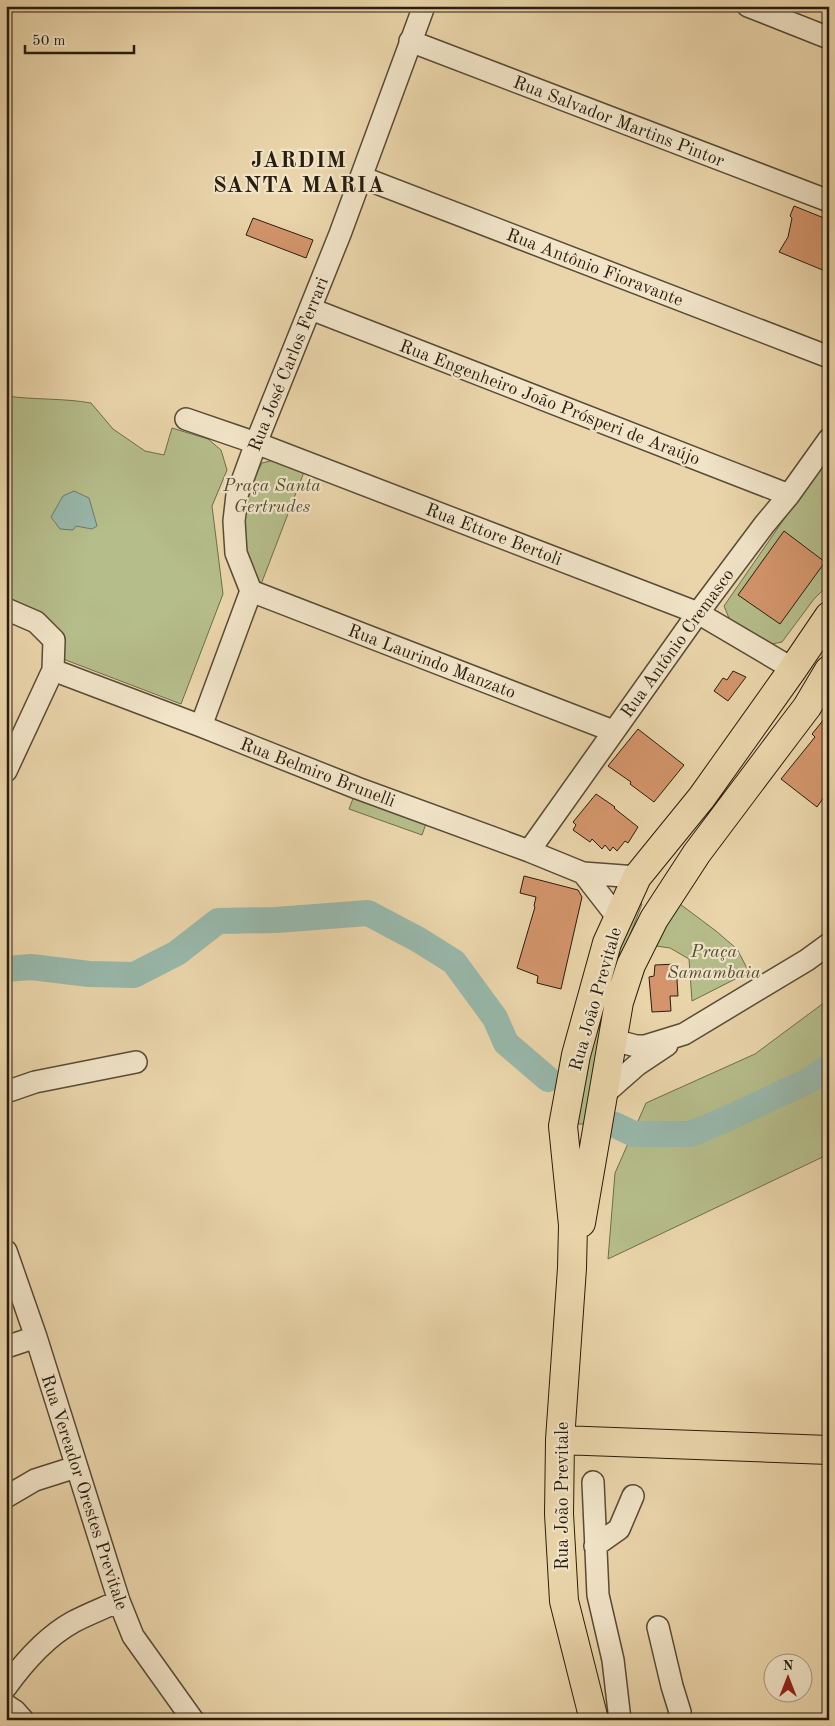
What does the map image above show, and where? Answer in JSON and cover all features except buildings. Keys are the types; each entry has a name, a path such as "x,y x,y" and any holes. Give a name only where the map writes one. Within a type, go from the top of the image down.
{"main road":[{"name":"Rua João Previtale","path":"594,1720 564,1601 559,1514 560,1440 572,1268 573,1225 562,1126 576,1055 607,943 637,877 702,797 829,616"},
{"name":"Rua João Previtale","path":"572,1268 619,1002 631,966 654,919 697,853 788,732 829,670"},
{"path":"637,877 653,890 655,902 654,919"},
{"path":"562,1126 568,1137 576,1142 596,1136"},
{"path":"560,1440 829,1450"}],"street":[{"name":"Rua José Carlos Ferrari","path":"251,591 236,553 234,521 237,495 256,443 311,309 424,6"},
{"path":"748,6 829,38"},
{"name":"Rua Salvador Martins Pintor","path":"410,41 829,201"},
{"name":"Rua Antônio Fioravante","path":"361,177 829,356"},
{"name":"Rua Engenheiro João Prósperi de Araújo","path":"311,309 789,496"},
{"name":"Rua Ettore Bertoli","path":"186,418 256,443 698,613 793,669"},
{"name":"Rua Antônio Cremasco","path":"529,851 698,613 764,525 789,496 829,439"},
{"path":"201,726 251,591"},
{"name":"Rua Laurindo Manzato","path":"251,591 613,731"},
{"path":"6,609 36,622 54,640 53,670 6,771"},
{"name":"Rua Belmiro Brunelli","path":"53,670 583,873 637,877"},
{"name":"Rua Belmiro Brunelli","path":"583,873 618,918"},
{"path":"604,1094 637,1065 684,1034 807,960 829,944"},
{"path":"613,1034 621,1042 645,1046 684,1034"},
{"path":"6,1092 35,1082 136,1062"},
{"name":"Rua Vereador Orestes Previtale","path":"6,1250 36,1338 119,1601 133,1636 193,1720"},
{"path":"6,1346 36,1338"},
{"path":"6,1497 36,1480 76,1467"},
{"path":"594,1482 598,1595 613,1660 620,1720"},
{"path":"595,1546 618,1529 633,1496"},
{"path":"6,1686 44,1642 72,1623 119,1601"},
{"path":"658,1627 680,1712"},
{"path":"6,1705 23,1720"}],"green space":[{"path":"6,396 91,403 113,429 145,451 164,455 172,428 208,439 221,450 227,470 212,506 223,594 181,704 63,659 65,639 53,624 6,604"},
{"path":"829,454 829,584 814,599 782,642 772,644 757,641 729,618 724,606"},
{"name":"Praça Santa Gertrudes","path":"274,460 304,472 260,587 241,553 246,500 262,463"},
{"path":"354,796 427,821 422,835 349,809"},
{"path":"633,898 642,904 613,979 586,1124 571,1124"},
{"name":"Praça Samambaia","path":"672,898 737,949 749,972 692,1001 689,959 670,948 649,945"},
{"path":"829,999 829,1154 608,1259 615,1173 646,1103 755,1054"}],"shaded area":[{"path":"74,491 89,498 97,526 92,529 76,526 73,530 60,529 51,517 63,496"}],"waterway":[{"path":"6,969 31,967 89,974 134,975 177,953 218,921 276,920 368,913 419,940 454,962 495,1018 506,1043 548,1079"},
{"path":"615,1125 634,1134 691,1134 808,1081 829,1067"}],"district":[{"name":"JARDIM SANTA MARIA","path":"299,172"}]}
